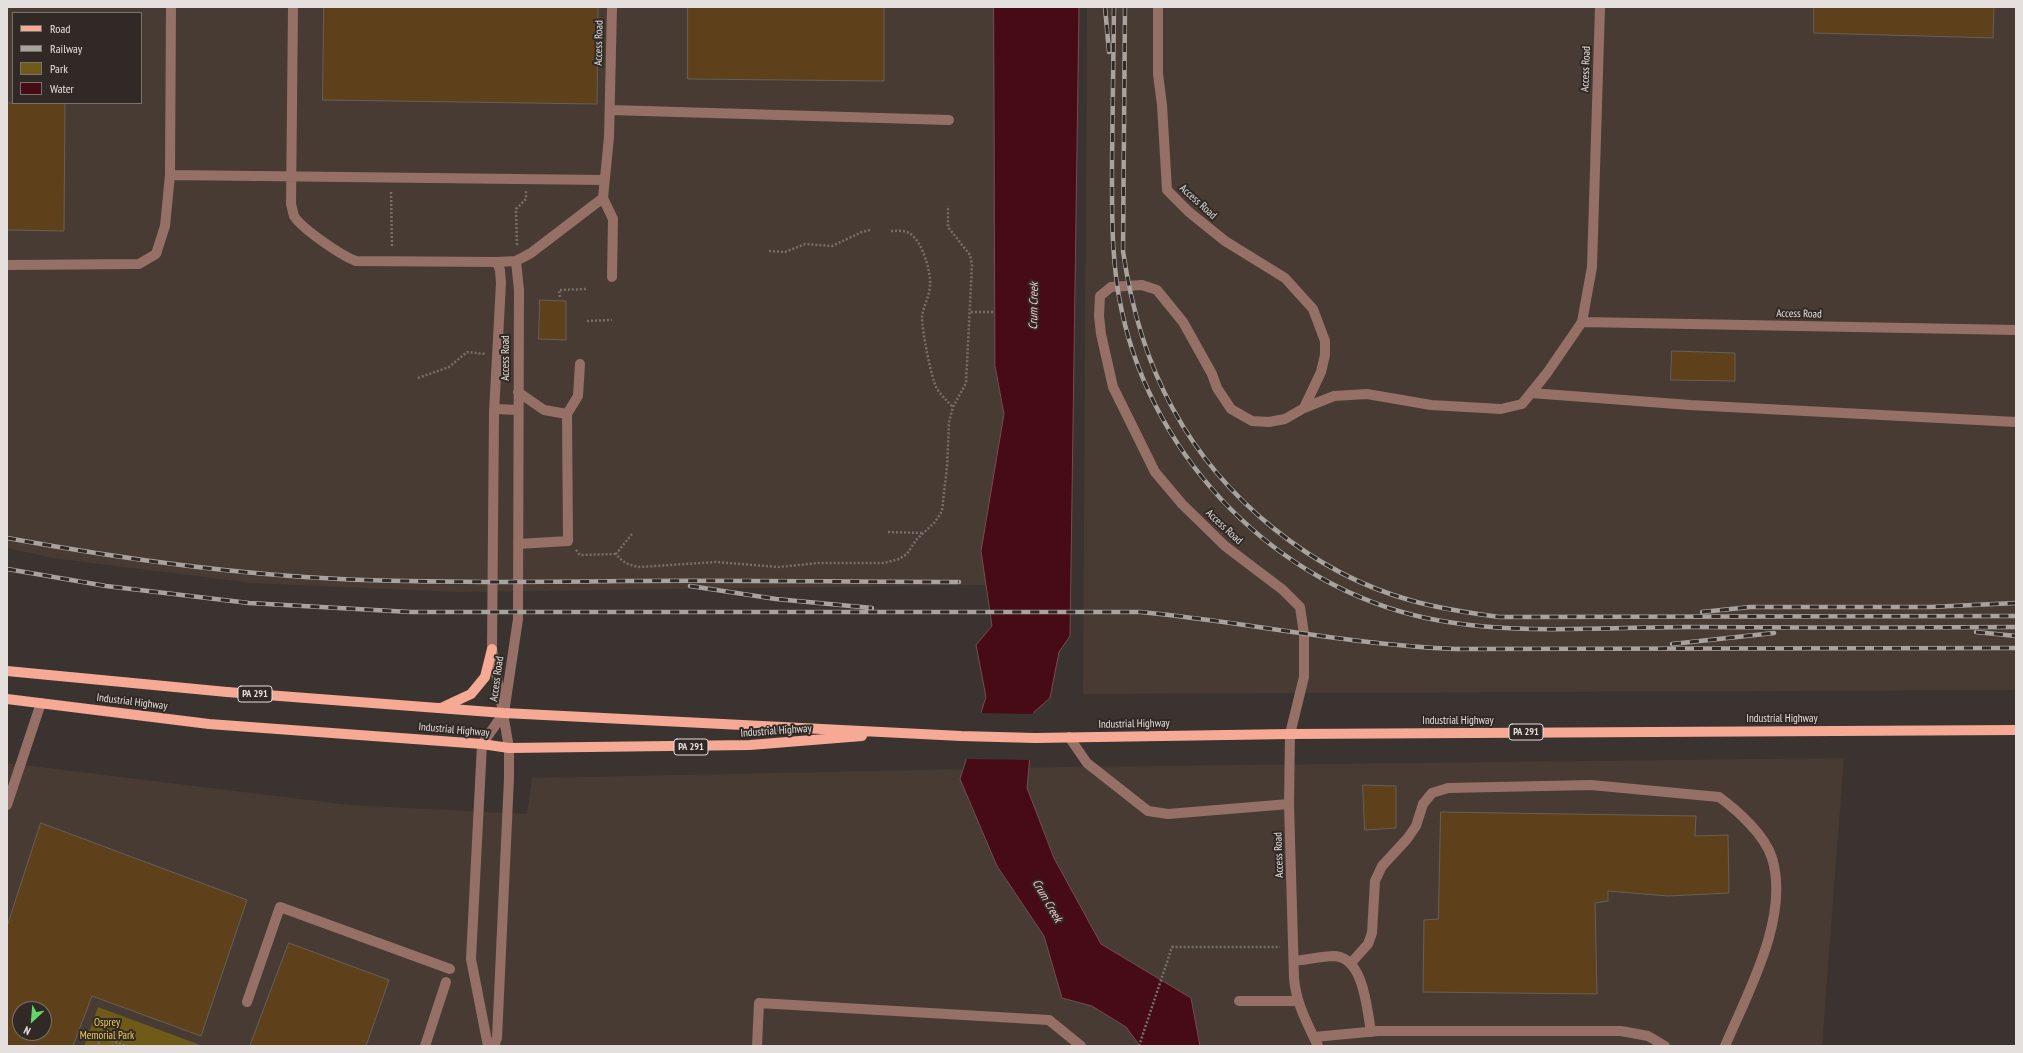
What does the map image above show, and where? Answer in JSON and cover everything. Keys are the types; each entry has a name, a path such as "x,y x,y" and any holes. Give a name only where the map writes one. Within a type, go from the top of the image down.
{"main road":[{"path":"440,709 471,694 485,677 492,649"},
{"name":"Industrial Highway","path":"7,671 227,692 440,709 961,736 1035,738 1290,734 2016,730"},
{"name":"Industrial Highway","path":"7,699 208,724 482,744 509,748 750,745 900,733"}],"lane":[{"path":"7,265 139,264 156,254 165,226 170,175 171,7"},
{"path":"293,7 292,176 290,204 295,216 302,225 348,258 356,261 516,261 531,253 603,198 613,219 612,277"},
{"name":"Access Road","path":"603,198 609,137 612,7"},
{"name":"Access Road","path":"1158,7 1158,74 1162,104 1167,190 1189,212 1225,241 1285,278 1312,309 1325,341 1325,355 1321,372 1304,408"},
{"name":"Access Road","path":"1316,1041 1295,993 1294,921 1289,804 1290,734 1304,677 1304,634 1300,607 1283,590 1224,546 1182,504 1155,472 1113,387 1101,334 1099,316 1100,296 1111,287 1142,284 1157,290 1183,322 1212,374 1217,388 1231,409 1252,421 1269,422 1285,419 1304,408 1334,396 1367,394 1430,405 1501,409 1522,404 1582,322 1592,267 1600,7"},
{"path":"610,110 949,120"},
{"path":"170,175 604,180"},
{"name":"Access Road","path":"504,713 518,619 519,290 516,261"},
{"name":"Access Road","path":"497,262 500,270 501,283 494,409 492,649 504,713"},
{"name":"Access Road","path":"1582,322 2016,330"},
{"path":"518,544 568,541 567,414 578,396 580,364"},
{"path":"518,392 544,410 567,414"},
{"path":"1531,393 1690,405 2016,422"},
{"path":"494,409 518,410"},
{"path":"7,805 41,703"},
{"path":"488,1046 471,959 482,744 504,713"},
{"path":"494,1046 497,1038 504,898 509,748 504,713"},
{"path":"1069,737 1087,762 1148,811 1168,814 1289,804"},
{"path":"1350,963 1368,944 1372,933 1375,881 1382,866 1407,839 1416,826 1423,804 1432,793 1448,788 1591,785 1719,797 1748,822 1763,840 1772,858 1776,907 1771,933 1760,965 1725,1046"},
{"path":"247,1002 280,907 450,968"},
{"path":"1294,961 1335,956 1350,963 1364,987 1371,1032"},
{"path":"425,1046 446,982"},
{"path":"1240,1001 1298,1001"},
{"path":"757,1046 759,1003 1049,1020 1081,1046"},
{"path":"1316,1041 1371,1032 1621,1031 1648,1036 1665,1046"}],"path":[{"path":"516,245 516,209 526,199 527,189"},
{"path":"391,192 392,248"},
{"path":"616,554 621,560 633,566 640,567 716,562 778,567 819,563 884,563 899,559 906,554 923,532 935,522 942,511 946,489 950,422 953,407 966,383 971,312 972,266 970,255 948,227 948,206"},
{"path":"769,251 785,252 805,244 832,246 862,232 870,230"},
{"path":"891,231 904,231 910,233 925,257 930,276 930,286 923,312 922,325 937,388 953,407"},
{"path":"560,297 559,290 587,289"},
{"path":"971,312 995,312"},
{"path":"587,321 612,320"},
{"path":"418,378 449,367 467,352 487,354"},
{"path":"888,532 923,532"},
{"path":"568,541 580,555 616,554 632,534"},
{"path":"1138,1046 1172,947 1281,947"},
{"path":"89,1032 126,1046"},
{"path":"95,1035 100,1046"}],"shaded area":[{"path":"7,7 994,7 995,366 1004,414 981,551 987,585 455,592 251,583 52,558 7,548"},
{"path":"1087,7 2016,7 2016,690 1083,694"},
{"path":"1844,758 1822,1046 7,1046 7,763 350,805 527,814 532,778 1068,767"}],"green space":[{"name":"Osprey Memorial Park","path":"98,1007 203,1046 84,1046"}],"water":[{"name":"Crum Creek","path":"994,7 1079,7 1070,636 1059,652 1050,698 1034,712 1027,788 1054,858 1101,944 1191,998 1200,1046 1140,1046 1126,1027 1092,1006 1062,998 1044,936 997,866 960,779 986,697 976,645 992,626 981,551 1004,414 995,366"}],"pier":[{"path":"978,713 1036,714 1032,760 964,759"}],"building":[{"path":"324,7 598,7 597,104 323,100"},
{"path":"688,7 884,7 884,81 688,79"},
{"path":"1814,7 1994,7 1993,38 1814,33"},
{"path":"7,103 65,104 64,231 7,230"},
{"path":"540,300 566,301 566,340 539,339"},
{"path":"1672,351 1735,353 1735,381 1671,380"},
{"path":"1363,785 1396,786 1396,828 1365,830"},
{"path":"1441,812 1696,816 1695,836 1728,835 1729,893 1668,896 1608,891 1608,901 1595,903 1597,994 1423,992 1424,920 1438,919"},
{"path":"41,823 247,900 201,1036 92,996 73,1046 7,1046 7,927"},
{"path":"289,943 389,980 366,1046 250,1046"}],"railway":[{"path":"1105,7 1109,52"},
{"path":"1114,7 1112,219 1114,257 1118,294 1122,312 1138,366 1162,418 1193,465 1230,508 1273,546 1320,578 1371,602 1426,618 1458,624 1524,629 1690,627 2016,627"},
{"path":"1125,7 1123,251 1130,292 1147,352 1163,390 1173,409 1193,442 1217,473 1244,502 1274,529 1306,552 1340,572 1376,589 1434,606 1499,617 2016,616"},
{"path":"7,538 173,564 298,577 340,579 484,582 959,582"},
{"path":"7,569 106,586 249,603 410,612 1141,612 1220,621 1377,643 1456,649 2016,648"},
{"path":"690,586 776,599 872,608"},
{"path":"1702,612 1750,607 1930,607 2016,603"},
{"path":"1976,632 2016,636"},
{"path":"1672,644 1774,633"}]}
